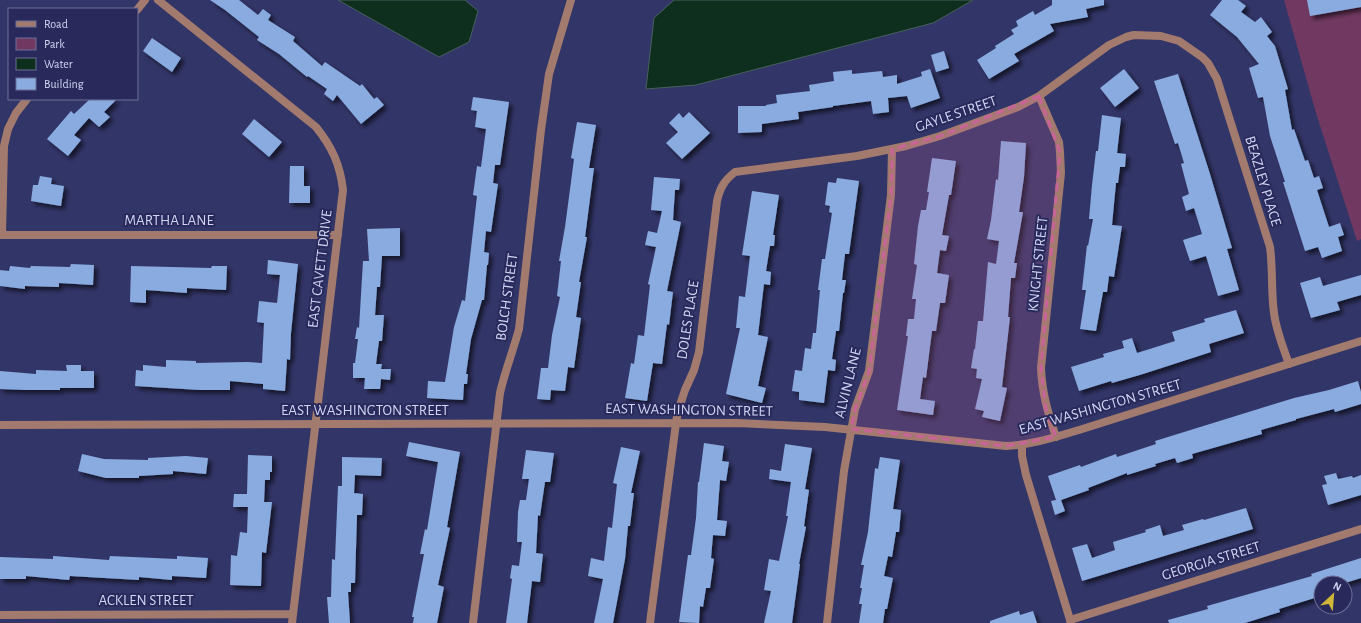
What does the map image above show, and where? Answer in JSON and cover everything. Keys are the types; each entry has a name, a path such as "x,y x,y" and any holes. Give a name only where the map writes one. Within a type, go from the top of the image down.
{"street":[{"path":"138,9 145,0"},
{"name":"EAST CAVETT DRIVE","path":"158,0 316,127 334,153 341,172 343,190 292,623"},
{"name":"BOLCH STREET","path":"473,623 500,393 506,368 513,352 518,329 549,74 571,0"},
{"name":"GAYLE STREET","path":"741,171 857,156 892,149 940,136 1018,107 1039,96 1109,45 1126,37 1134,35 1162,36"},
{"name":"BEAZLEY PLACE","path":"1162,36 1179,41 1187,46 1208,63 1217,79 1270,247 1273,274 1274,313 1277,331 1289,364"},
{"name":"KNIGHT STREET","path":"1039,96 1056,132 1060,152 1061,173 1041,368 1046,409 1056,437"},
{"path":"1,235 4,146 8,129 13,118 26,100"},
{"name":"ALVIN LANE","path":"827,623 844,471 851,429 855,409 869,371 891,195 892,149"},
{"name":"DOLES PLACE","path":"650,623 676,423 685,390 694,370 699,352 719,190 726,180 735,172 741,171"},
{"name":"MARTHA LANE","path":"1,235 338,235"},
{"name":"EAST WASHINGTON STREET","path":"0,425 737,423 851,429 1006,446 1022,445 1056,437 1361,341"},
{"path":"1022,445 1022,456 1026,475 1071,622"},
{"name":"GEORGIA STREET","path":"1071,622 1361,529"},
{"name":"ACKLEN STREET","path":"0,615 293,614"}],"highlighted area":[{"path":"1039,96 1060,152 1041,368 1046,409 1056,437 1006,446 851,429 855,409 869,371 891,195 892,149 940,136"}],"green space":[{"path":"1284,0 1361,0 1361,239 1357,241 1316,113"}],"water":[{"path":"338,0 465,0 478,11 469,42 439,57"},
{"path":"674,0 973,0 933,23 696,85 646,89 654,18"}],"building":[{"path":"210,0 239,0 258,15 263,9 271,15 268,20 295,37 293,41 322,66 325,62 360,86 362,84 374,99 377,97 384,105 361,124 337,95 333,101 324,94 327,89 308,76 307,77 279,54 257,40 259,37"},
{"path":"1052,0 1104,0 1104,5 1086,9 1088,17 1050,24 1054,31 1014,54 1019,61 989,79 977,60 1014,34 1011,30 1018,26 1016,21 1033,11 1035,15 1052,5"},
{"path":"1222,0 1238,0 1246,6 1241,12 1255,22 1261,17 1272,32 1267,36 1275,46 1288,89 1285,90 1292,130 1294,129 1305,161 1308,160 1314,178 1319,176 1323,188 1317,190 1329,227 1340,223 1344,235 1338,237 1342,251 1322,258 1318,247 1305,251 1270,136 1263,97 1258,98 1249,68 1259,64 1237,37 1210,15"},
{"path":"1307,0 1361,0 1361,7 1310,16"},
{"path":"152,38 181,58 172,72 143,51"},
{"path":"944,51 949,68 936,72 931,55"},
{"path":"930,69 940,98 911,108 907,96 888,98 889,112 873,114 871,101 833,106 798,112 799,119 762,124 762,132 738,133 738,106 766,106 777,103 776,95 810,91 809,85 834,81 833,72 852,70 852,74 882,71 883,77 897,75 897,84 922,76 921,72"},
{"path":"1124,69 1139,88 1115,107 1100,88"},
{"path":"1178,74 1232,248 1227,249 1239,290 1218,296 1206,256 1190,261 1183,240 1202,234 1194,208 1186,211 1182,197 1189,194 1181,164 1184,163 1178,143 1175,144 1154,81"},
{"path":"473,97 509,102 500,165 495,165 493,183 498,184 491,232 486,231 484,252 489,253 484,300 482,300 471,339 466,374 468,374 467,384 464,384 463,400 427,398 428,381 445,382 454,327 462,300 465,301 477,196 473,195 477,166 481,167 486,129 475,127 477,111 471,110"},
{"path":"89,100 116,100 104,112 110,117 99,127 89,118 74,135 81,140 68,156 47,139 71,111 74,114"},
{"path":"689,112 710,133 682,159 666,143 678,132 669,123 679,113 683,118"},
{"path":"1102,115 1121,118 1117,153 1126,154 1125,167 1120,167 1118,183 1116,183 1112,225 1122,226 1114,277 1109,276 1107,292 1103,292 1096,331 1080,329 1086,290 1082,290 1087,245 1088,246 1093,219 1089,219 1092,185"},
{"path":"254,119 282,142 269,157 242,134"},
{"path":"577,122 596,125 589,168 594,168 585,237 587,237 579,282 581,282 576,317 581,318 574,368 568,367 565,391 551,390 550,400 537,399 541,368 548,368 552,335 560,297 557,296 561,261 559,261 574,159 571,158"},
{"path":"1001,141 1026,143 1024,177 1019,212 1023,212 1014,263 1017,263 1015,278 1011,278 1008,317 1010,317 1002,387 1007,388 1000,421 982,417 984,411 975,409 982,379 976,378 977,369 971,368 978,321 983,321 988,262 996,264 999,241 987,239 996,179 998,180"},
{"path":"932,158 956,161 951,195 949,195 942,235 949,236 946,251 940,250 937,273 949,275 945,303 940,303 936,331 932,331 926,378 923,377 920,399 935,401 933,415 897,410 908,336 906,336 908,319 914,319 916,299 912,299 917,265 914,264 918,226 921,210 926,210"},
{"path":"290,166 304,166 304,186 310,186 310,203 289,203"},
{"path":"40,176 52,178 51,184 64,186 61,206 31,201 33,185 38,185"},
{"path":"654,177 680,179 679,190 675,190 673,220 681,222 667,291 673,292 662,364 653,363 647,401 625,398 631,363 634,364 638,335 644,336 650,285 648,284 656,247 645,245 648,231 657,233 662,211 651,210"},
{"path":"837,178 859,181 849,254 845,254 842,280 846,280 843,293 839,331 836,331 832,359 836,360 835,371 828,370 824,403 799,400 799,392 792,391 795,370 802,371 805,348 811,349 813,333 816,333 820,290 818,290 822,259 825,259 832,213 829,212 830,206 825,205 828,182 836,183"},
{"path":"752,191 779,195 773,235 775,235 774,246 770,246 766,271 771,272 770,285 764,284 758,335 768,337 758,386 766,388 762,403 726,394 740,328 736,328 739,296 745,297 750,256 742,255"},
{"path":"400,228 400,256 382,256 380,287 377,287 375,315 384,315 382,341 379,341 376,364 382,364 381,369 391,369 390,380 381,379 380,389 364,389 365,378 353,378 353,363 355,363 358,339 355,339 357,327 359,328 363,261 369,261 367,229"},
{"path":"268,260 298,264 291,333 290,360 287,359 285,391 263,389 263,384 230,381 230,390 200,390 135,386 136,370 143,371 143,365 166,367 166,360 196,361 196,363 262,363 264,323 257,322 259,301 277,303 280,275 267,274"},
{"path":"71,264 94,265 93,285 59,283 59,287 25,286 25,289 0,286 0,270 9,271 10,266 30,268 31,266 70,267"},
{"path":"131,266 211,268 212,266 227,266 226,290 187,288 187,293 146,290 146,303 130,302"},
{"path":"1361,275 1361,295 1337,302 1340,310 1311,318 1300,283 1320,277 1323,286"},
{"path":"1236,310 1244,333 1209,344 1211,352 1143,374 1112,383 1111,381 1079,391 1071,367 1104,357 1103,354 1124,348 1122,341 1132,338 1137,353 1175,341 1172,332 1205,322 1204,319"},
{"path":"66,365 81,365 81,371 94,371 94,388 60,388 60,390 0,389 0,371 36,374 36,370 67,371"},
{"path":"1358,381 1361,392 1361,404 1335,412 1334,409 1261,430 1262,434 1192,454 1193,458 1177,463 1175,458 1127,475 1127,473 1088,488 1089,490 1061,500 1065,511 1055,515 1051,501 1056,500 1048,476 1080,465 1081,467 1116,454 1117,457 1156,444 1155,441 1294,398 1329,390"},
{"path":"409,442 460,452 447,527 450,528 438,585 444,587 437,623 413,623 414,617 412,617 424,554 420,554 425,529 427,530 438,462 406,456"},
{"path":"704,443 724,446 722,461 729,462 726,481 720,480 717,520 727,521 725,536 713,535 711,558 714,559 710,588 706,588 703,607 700,606 699,623 679,622 688,555 691,555 696,518 698,482"},
{"path":"785,444 812,448 805,489 809,490 804,526 806,527 799,564 792,623 764,623 771,591 764,590 769,559 779,561 788,516 786,516 791,482 769,479 770,469 781,471"},
{"path":"621,447 640,451 631,493 634,493 630,526 628,526 625,559 613,623 594,623 603,579 588,576 591,558 604,561 608,527 612,528 617,484 613,483"},
{"path":"526,450 554,453 550,482 545,482 540,516 538,515 536,553 543,554 540,582 532,581 527,623 506,623 512,579 510,578 512,565 519,566 522,542 517,542 518,512 520,500 526,500 529,479 522,479"},
{"path":"82,454 104,459 148,460 148,458 186,456 208,458 206,474 173,471 173,474 139,476 139,478 106,478 78,471"},
{"path":"248,455 272,456 272,472 270,472 270,480 265,480 264,502 272,502 266,553 262,552 261,586 230,585 231,555 237,556 240,532 247,533 248,507 233,507 234,494 247,494"},
{"path":"342,457 382,458 381,476 355,475 354,493 363,494 362,515 357,515 355,583 351,583 351,592 348,592 350,623 329,623 327,597 331,597 332,559 335,560 338,486 342,486"},
{"path":"880,457 900,460 893,509 901,510 899,532 896,532 892,557 888,556 884,576 893,578 883,623 859,623 862,604 859,604 862,588 860,588 864,565 861,565 868,532 875,468 878,469"},
{"path":"1336,473 1338,479 1352,476 1353,478 1361,475 1361,495 1328,505 1322,485 1327,484 1324,476"},
{"path":"1246,508 1253,529 1082,581 1072,548 1087,544 1092,558 1115,550 1113,542 1146,532 1145,530 1160,525 1163,536 1184,530 1182,525"},
{"path":"53,556 109,560 110,556 177,559 177,556 208,558 206,578 172,576 172,580 139,577 139,580 70,576 69,580 26,576 26,579 0,579 0,557 53,559"},
{"path":"1361,558 1361,578 1353,580 1353,575 1313,575 1313,598 1279,609 1280,612 1245,623 1169,623 1168,620 1208,609 1207,606 1312,576 1311,574"},
{"path":"1019,611 1020,615 1033,611 1037,623 990,623 990,621"}]}
